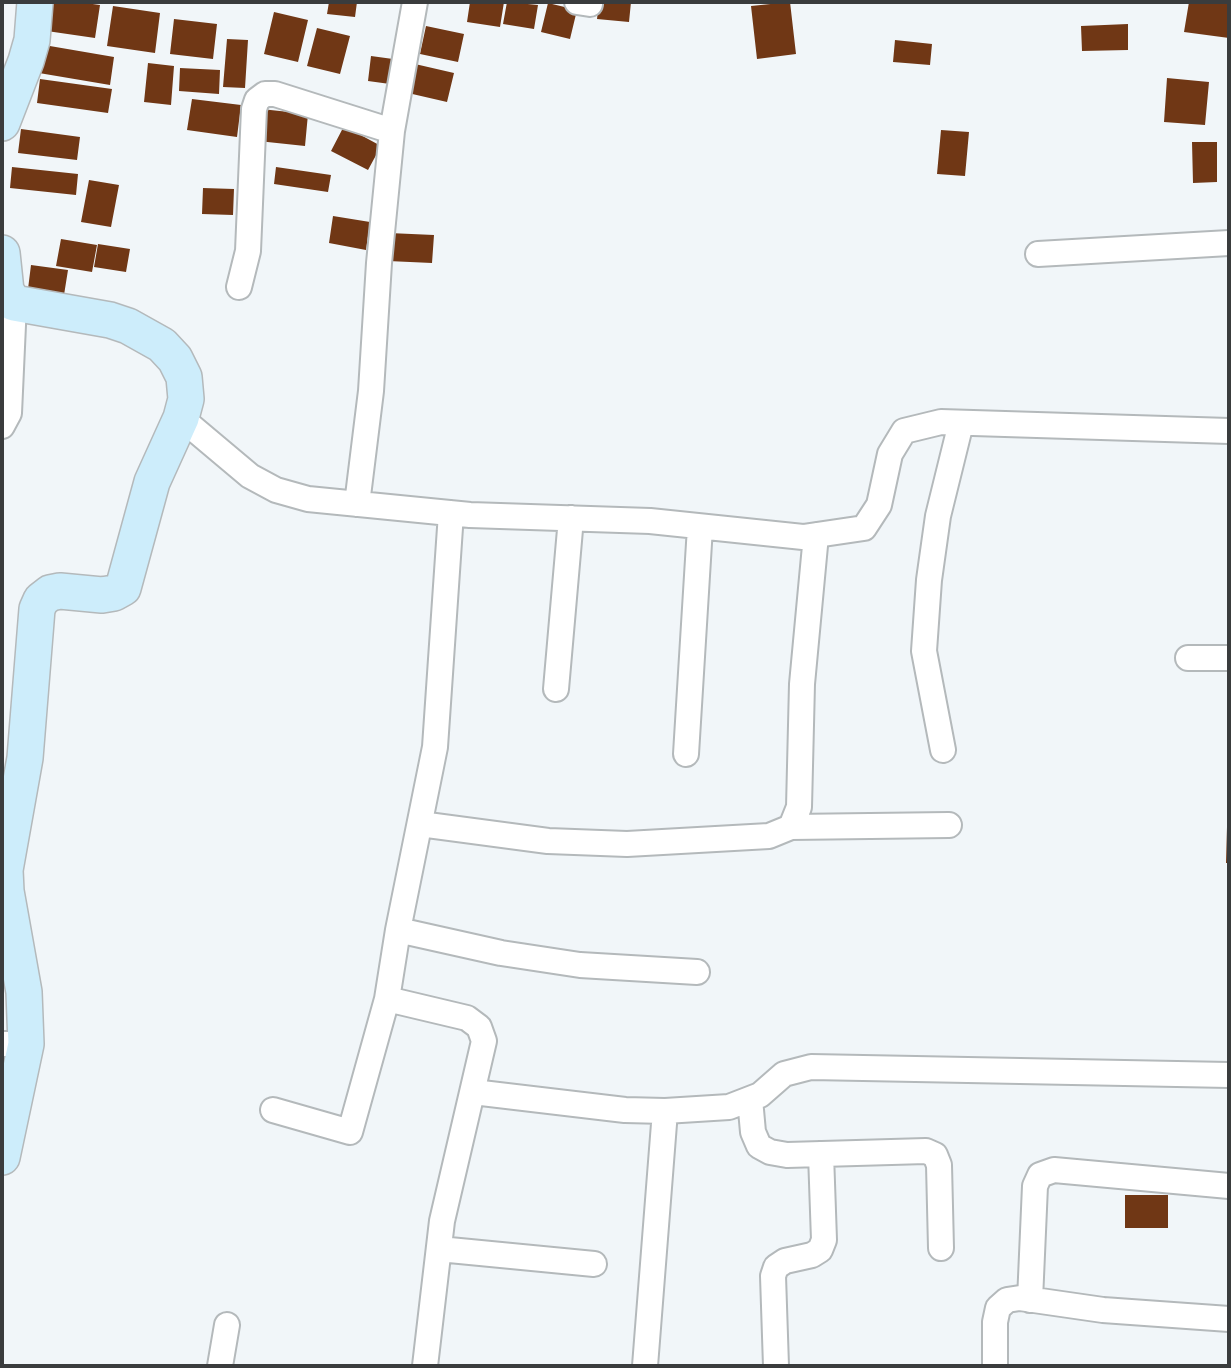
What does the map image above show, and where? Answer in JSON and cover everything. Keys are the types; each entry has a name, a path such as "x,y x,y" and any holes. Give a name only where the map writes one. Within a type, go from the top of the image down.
{"street":[{"path":"2,123 29,50 35,2"},
{"path":"357,504 372,391 379,263 391,131 415,2"},
{"path":"239,287 248,251 254,109 257,100 265,94 275,94 391,131"},
{"path":"1038,254 1229,243"},
{"path":"2,253 5,291 14,303 9,412 2,426"},
{"path":"2,1157 14,1044 24,992 6,891 5,870 25,758 37,610 41,600 50,593 60,591 102,595 123,588 152,482 181,418 186,399 184,377 175,359 162,345 128,326 110,320 14,303"},
{"path":"181,418 250,476 276,490 308,499 451,513 650,521 803,537 864,528 879,505 890,454 904,430 941,422 1229,431"},
{"path":"943,750 924,651 929,580 938,516 961,423"},
{"path":"273,1110 350,1132 387,999 398,930 435,747 451,513"},
{"path":"556,689 571,518"},
{"path":"686,754 701,527"},
{"path":"791,827 799,807 802,684 816,535"},
{"path":"1188,658 1229,658"},
{"path":"420,824 548,841 627,844 769,836 791,827 949,825"},
{"path":"398,930 501,953 580,965 697,972"},
{"path":"387,999 467,1018 479,1027 484,1041 442,1221 425,1366"},
{"path":"474,1092 625,1110 665,1111 729,1107 760,1095 784,1074 811,1067 1229,1075"},
{"path":"750,1099 753,1132 759,1146 770,1152 788,1155 926,1151 935,1155 939,1165 941,1248"},
{"path":"645,1366 665,1111"},
{"path":"776,1366 773,1276 776,1268 785,1261 812,1255 820,1250 824,1240 821,1154"},
{"path":"1030,1300 1035,1186 1040,1175 1054,1170 1229,1186"},
{"path":"439,1249 594,1264"},
{"path":"995,1366 995,1322 998,1308 1007,1300 1229,1319"},
{"path":"220,1366 227,1325"}],"building":[{"path":"45,2 100,5 95,38 40,30"},
{"path":"329,2 357,2 355,17 327,14"},
{"path":"470,2 504,2 500,27 467,22"},
{"path":"507,2 538,5 534,29 503,24"},
{"path":"599,2 631,2 629,22 597,19"},
{"path":"790,2 796,54 757,59 751,6"},
{"path":"1189,2 1229,2 1229,38 1184,32"},
{"path":"548,3 577,10 570,39 541,32"},
{"path":"113,6 160,13 155,53 107,46"},
{"path":"274,12 308,20 298,62 264,54"},
{"path":"174,19 217,24 213,59 170,54"},
{"path":"1128,24 1128,50 1082,51 1081,26"},
{"path":"426,26 464,34 458,62 420,54"},
{"path":"317,28 350,36 340,74 307,66"},
{"path":"227,39 248,40 245,88 223,87"},
{"path":"895,40 932,44 930,65 893,62"},
{"path":"44,45 114,57 110,85 39,73"},
{"path":"371,56 393,59 390,84 368,81"},
{"path":"148,63 174,66 171,105 144,102"},
{"path":"415,64 454,73 447,102 408,93"},
{"path":"180,68 220,70 219,94 179,91"},
{"path":"1167,78 1209,82 1205,125 1164,122"},
{"path":"40,79 112,89 108,113 37,103"},
{"path":"192,99 241,105 237,137 187,130"},
{"path":"261,109 308,114 305,146 258,141"},
{"path":"344,126 381,146 368,170 331,151"},
{"path":"21,129 80,137 77,160 18,153"},
{"path":"941,130 969,132 965,176 937,174"},
{"path":"1192,142 1217,142 1217,182 1193,183"},
{"path":"12,167 78,174 76,195 10,188"},
{"path":"276,167 331,175 328,192 274,184"},
{"path":"89,180 119,185 111,227 81,222"},
{"path":"203,188 234,189 233,215 202,214"},
{"path":"333,216 370,222 366,250 329,243"},
{"path":"389,233 434,235 432,263 388,261"},
{"path":"61,239 97,245 92,272 56,266"},
{"path":"98,244 130,249 126,272 94,267"},
{"path":"31,265 68,270 64,295 28,289"},
{"path":"1229,827 1229,863 1226,863"},
{"path":"1125,1195 1168,1195 1168,1228 1125,1228"}]}
